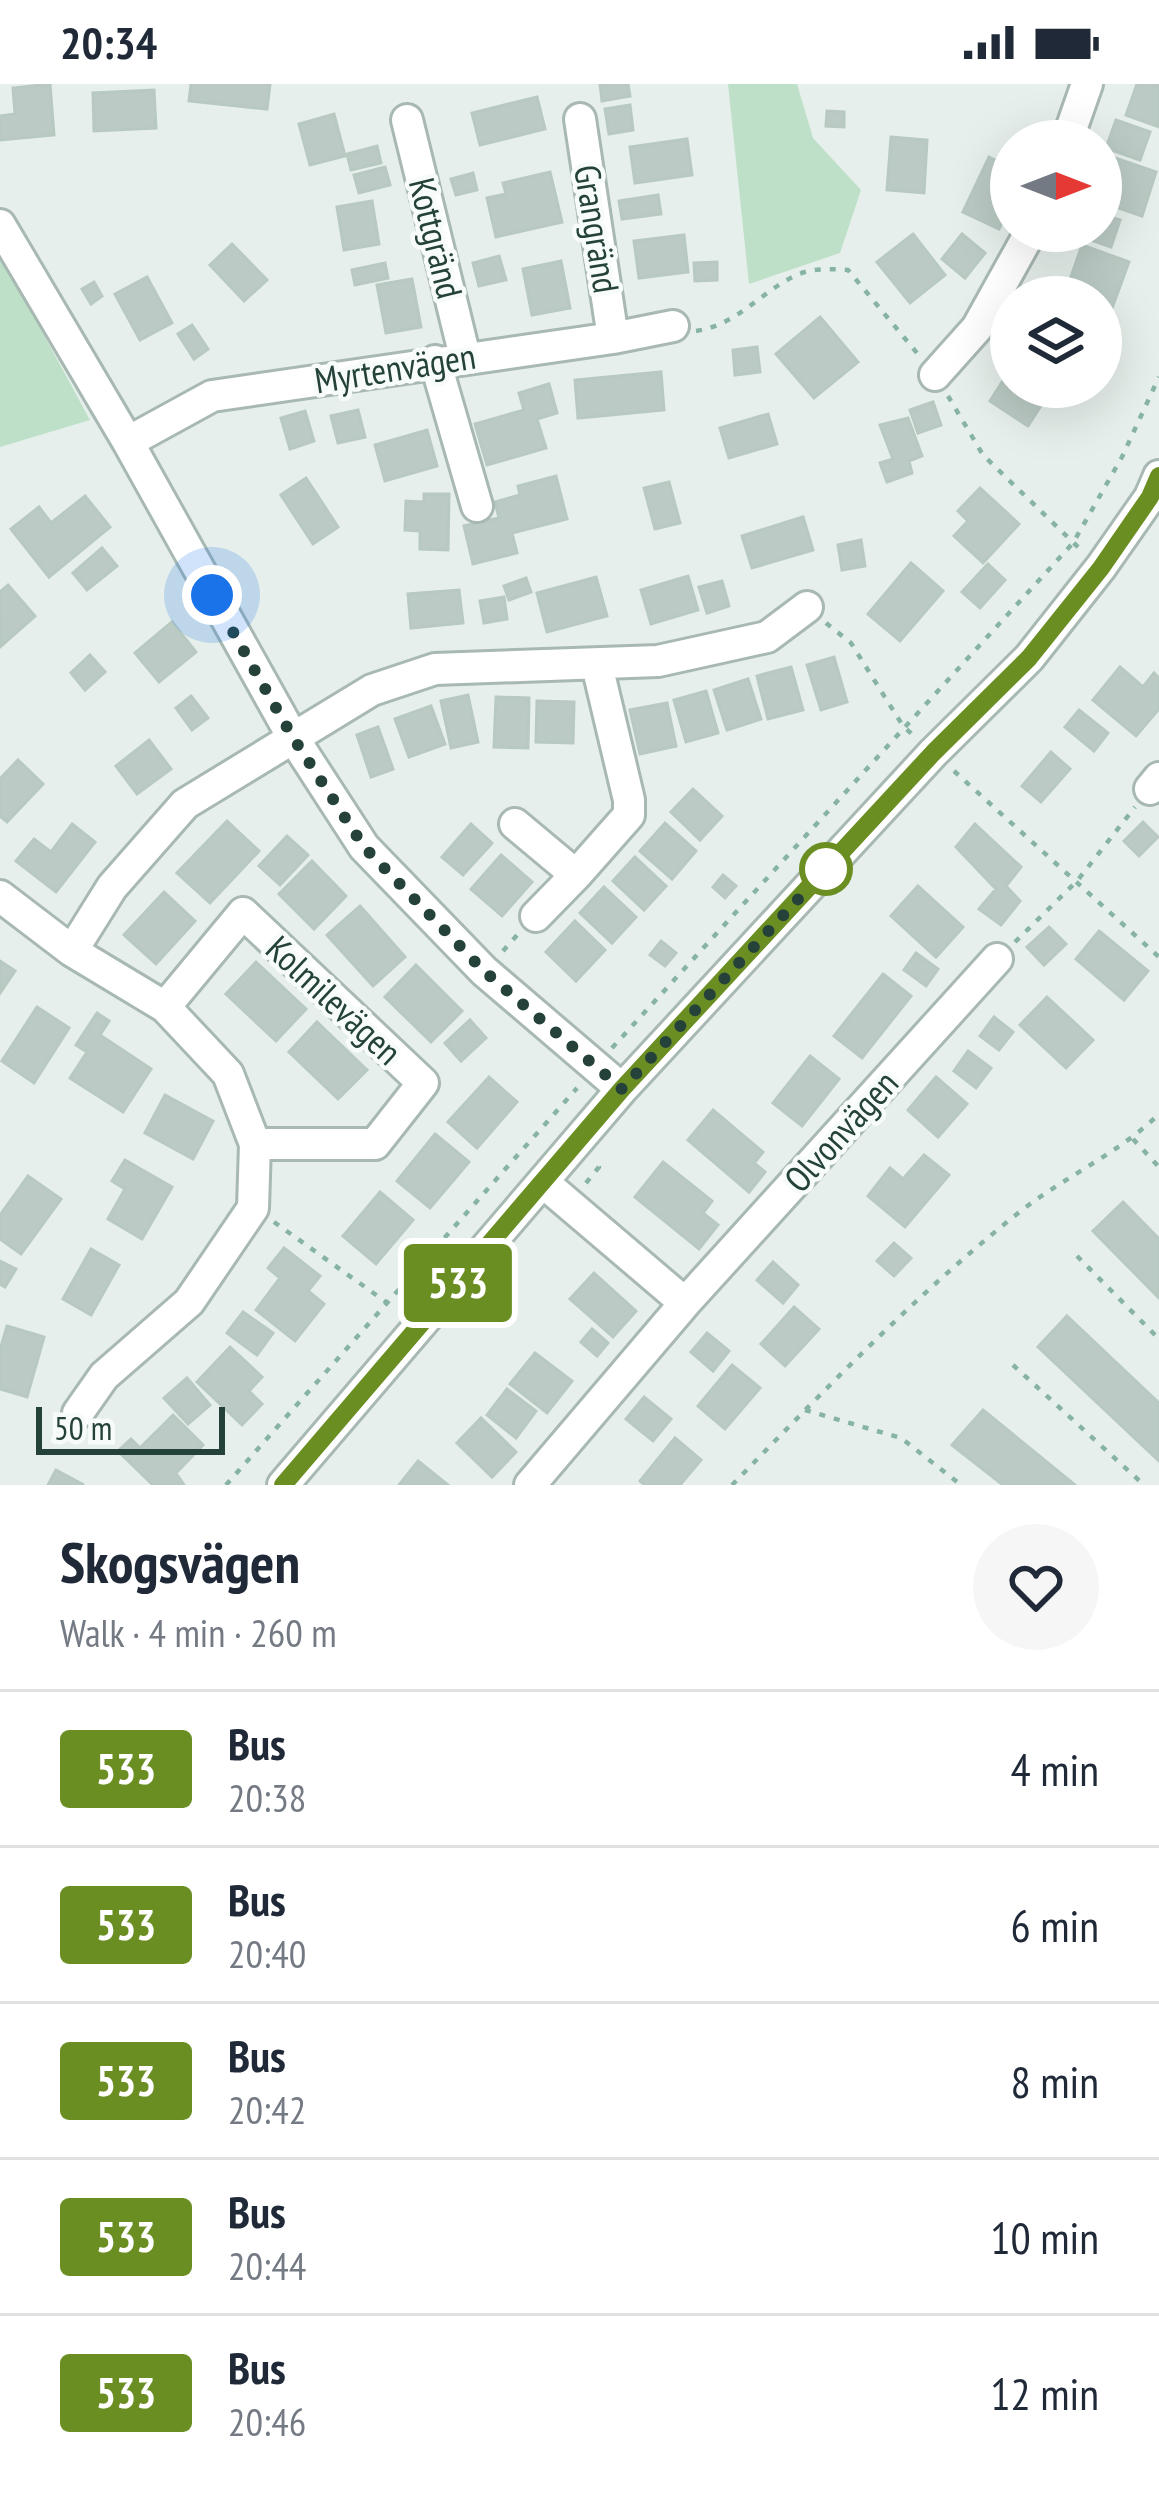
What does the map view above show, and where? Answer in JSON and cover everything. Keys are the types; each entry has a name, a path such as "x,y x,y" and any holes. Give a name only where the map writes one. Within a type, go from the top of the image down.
{"street":[{"path":"1074,120 1087,84"},
{"name":"Grangränd","path":"580,119 613,338"},
{"name":"Kottgränd","path":"407,120 477,506"},
{"path":"0,225 292,736 364,847 484,971 622,1089"},
{"path":"935,375 977,328 1019,252"},
{"name":"Myrtenvägen","path":"128,442 212,396 673,326"},
{"path":"283,1485 622,1089 933,753 1029,658 1101,568 1159,476"},
{"path":"72,951 112,887 185,805 372,689 435,669 658,661 766,637 807,607"},
{"path":"536,916 628,815 629,800 597,665"},
{"path":"515,824 575,875"},
{"path":"0,896 72,951 166,1007 228,1074 255,1144 253,1208 189,1302 104,1376 78,1413"},
{"name":"Kolmilevägen","path":"166,1007 243,913 423,1083 375,1144 255,1144"},
{"name":"Olvonvägen","path":"530,1485 686,1303 998,959"},
{"path":"544,1183 686,1303"}],"path":[{"path":"673,326 700,332 731,320 799,274 826,269 848,270 900,334"},
{"path":"226,1485 596,1067 1073,543 1159,377"},
{"path":"983,454 1073,543"},
{"path":"807,607 851,643 904,726 1159,957"},
{"path":"998,959 1077,881 1155,783"},
{"path":"484,971 536,916"},
{"path":"732,1485 925,1291 1022,1210 1133,1139 1159,1114"},
{"path":"1133,1139 1159,1168"},
{"path":"253,1208 386,1302"},
{"path":"1077,1256 1159,1339"},
{"path":"1012,1365 1144,1485"},
{"path":"806,1410 901,1438 961,1485"}],"green space":[{"path":"728,84 797,84 813,138 861,190 840,253 749,284"},
{"path":"0,254 90,420 0,447"}],"building":[{"path":"50,84 54,135 0,140 0,116 15,114 13,88"},
{"path":"191,84 270,84 267,109 189,101"},
{"path":"600,84 628,84 630,96 602,101"},
{"path":"1137,84 1159,84 1159,127 1126,115"},
{"path":"154,90 156,128 94,131 93,93"},
{"path":"537,97 545,129 480,145 472,113"},
{"path":"630,105 633,130 609,134 605,109"},
{"path":"827,111 844,112 844,127 826,126"},
{"path":"334,114 345,156 310,165 299,124"},
{"path":"1122,122 1150,132 1140,160 1122,154"},
{"path":"891,137 927,140 924,193 887,190"},
{"path":"687,139 692,175 635,183 630,147"},
{"path":"377,146 381,163 351,170 347,154"},
{"path":"989,157 990,225 963,212"},
{"path":"1122,160 1156,172 1142,216 1122,209"},
{"path":"385,167 390,185 359,193 354,175"},
{"path":"550,172 562,222 496,237 487,198 506,194 503,183"},
{"path":"473,173 477,190 456,195 451,179"},
{"path":"658,195 661,214 622,219 619,201"},
{"path":"372,201 379,244 344,250 337,207"},
{"path":"913,234 945,275 910,303 877,262"},
{"path":"962,234 985,253 965,278 942,259"},
{"path":"684,235 688,272 639,278 634,241"},
{"path":"232,244 267,280 244,301 210,265"},
{"path":"1080,252 1101,252 1129,262 1122,281 1122,276 1071,276"},
{"path":"499,256 506,280 479,286 473,263"},
{"path":"561,261 570,308 532,315 523,269"},
{"path":"717,262 717,280 695,281 694,263"},
{"path":"385,263 388,278 355,285 352,270"},
{"path":"147,277 172,323 140,340 115,294"},
{"path":"412,279 421,327 386,333 377,285"},
{"path":"94,282 102,296 91,304 82,289"},
{"path":"820,317 858,362 814,398 776,354"},
{"path":"192,325 208,349 194,359 178,334"},
{"path":"757,347 760,372 735,375 733,350"},
{"path":"661,372 664,410 578,418 575,380"},
{"path":"549,384 557,413 537,419 546,448 487,465 475,424 524,410 519,393"},
{"path":"933,402 941,425 918,433 910,410"},
{"path":"1001,408 1040,408 1028,426"},
{"path":"358,410 365,437 338,443 331,416"},
{"path":"305,411 314,441 290,449 281,418"},
{"path":"768,414 777,444 729,458 720,428"},
{"path":"908,418 922,456 909,461 912,473 887,482 880,463 893,459 880,425"},
{"path":"427,430 437,466 385,481 375,445"},
{"path":"556,476 567,519 512,533 517,553 473,564 464,526 499,518 495,502 520,495 518,486"},
{"path":"306,478 338,527 313,544 281,495"},
{"path":"669,482 680,523 655,529 644,488"},
{"path":"980,488 1019,524 983,563 954,536 968,521 958,511"},
{"path":"424,494 449,494 448,550 420,549 420,531 405,530 406,501 424,502"},
{"path":"85,496 110,527 49,577 11,529 39,507 51,523"},
{"path":"803,517 813,550 752,568 742,536"},
{"path":"861,540 865,566 842,570 838,545"},
{"path":"102,548 117,566 87,590 73,573"},
{"path":"911,563 943,591 900,641 868,614"},
{"path":"988,564 1005,580 980,608 962,592"},
{"path":"688,576 698,610 651,624 641,590"},
{"path":"596,577 607,616 547,632 537,593"},
{"path":"526,578 531,592 509,600 504,586"},
{"path":"722,581 729,606 707,613 699,587"},
{"path":"8,585 35,616 1,646 0,592"},
{"path":"459,590 463,623 411,628 408,594"},
{"path":"504,597 507,619 484,623 480,601"},
{"path":"172,622 196,652 159,682 135,653"},
{"path":"90,655 105,672 85,690 71,673"},
{"path":"834,657 847,702 821,710 807,665"},
{"path":"791,667 803,710 768,719 757,676"},
{"path":"1120,667 1143,687 1154,673 1159,678 1159,709 1136,736 1093,700"},
{"path":"748,679 761,719 727,730 714,690"},
{"path":"706,691 718,733 686,742 674,700"},
{"path":"468,695 478,742 451,748 441,701"},
{"path":"191,696 208,718 192,730 176,708"},
{"path":"496,697 529,698 528,748 494,747"},
{"path":"537,701 574,702 573,743 536,742"},
{"path":"667,703 676,746 640,754 630,710"},
{"path":"431,706 445,744 409,757 395,719"},
{"path":"1079,710 1108,733 1094,751 1065,727"},
{"path":"378,727 393,769 371,777 357,735"},
{"path":"149,740 171,769 137,794 116,766"},
{"path":"1051,752 1070,769 1041,802 1022,786"},
{"path":"18,760 43,784 7,822 0,816 0,779"},
{"path":"693,789 722,816 700,840 671,812"},
{"path":"227,821 259,851 210,903 177,873"},
{"path":"1143,822 1158,837 1139,856 1124,841"},
{"path":"665,823 696,851 672,879 640,851"},
{"path":"72,824 95,842 56,892 16,861 34,839 51,852"},
{"path":"471,824 492,843 463,875 442,857"},
{"path":"975,824 1021,867 1006,886 1020,901 1001,925 979,909 996,889 956,847"},
{"path":"287,836 308,855 280,885 259,866"},
{"path":"501,855 532,882 502,916 471,889"},
{"path":"635,857 666,886 644,910 613,881"},
{"path":"312,861 346,896 314,929 279,894"},
{"path":"723,875 736,886 725,898 713,887"},
{"path":"918,886 963,927 936,957 891,916"},
{"path":"604,887 636,917 612,943 580,913"},
{"path":"164,892 195,921 156,964 124,935"},
{"path":"360,906 405,957 373,986 327,935"},
{"path":"575,921 605,950 576,981 546,952"},
{"path":"1049,927 1066,944 1044,965 1027,947"},
{"path":"1099,931 1148,971 1124,1000 1076,959"},
{"path":"661,941 676,953 665,966 650,955"},
{"path":"916,953 938,969 926,986 904,970"},
{"path":"0,961 15,971 0,993"},
{"path":"256,962 306,1009 276,1041 226,994"},
{"path":"416,965 462,1011 431,1042 385,997"},
{"path":"883,974 911,996 862,1058 834,1036"},
{"path":"1047,997 1093,1040 1066,1068 1020,1025"},
{"path":"37,1007 69,1028 34,1083 2,1061"},
{"path":"97,1013 109,1021 100,1035 151,1069 123,1112 70,1078 87,1052 76,1045"},
{"path":"994,1017 1013,1032 999,1050 980,1036"},
{"path":"470,1020 486,1038 461,1061 445,1043"},
{"path":"317,1022 367,1070 338,1099 289,1052"},
{"path":"968,1051 991,1068 976,1088 954,1071"},
{"path":"810,1056 839,1079 802,1126 773,1103"},
{"path":"489,1077 517,1102 477,1148 448,1122"},
{"path":"936,1077 967,1104 938,1137 908,1110"},
{"path":"165,1095 213,1121 193,1159 145,1133"},
{"path":"713,1110 763,1152 754,1163 765,1172 749,1192 688,1140"},
{"path":"435,1134 469,1162 430,1208 397,1181"},
{"path":"924,1155 949,1175 905,1227 868,1196 890,1168 903,1179"},
{"path":"125,1160 172,1187 142,1239 108,1219 125,1189 112,1181"},
{"path":"663,1162 712,1201 703,1213 718,1225 699,1249 635,1197"},
{"path":"28,1176 61,1199 21,1254 0,1239 0,1215"},
{"path":"380,1192 413,1220 376,1264 343,1236"},
{"path":"1123,1202 1159,1239 1159,1298 1093,1231"},
{"path":"894,1243 911,1258 894,1276 877,1261"},
{"path":"284,1248 320,1276 308,1291 324,1304 295,1341 256,1310 280,1278 268,1268"},
{"path":"91,1249 119,1265 91,1315 63,1299"},
{"path":"0,1261 16,1269 5,1287 0,1284"},
{"path":"773,1262 798,1285 783,1303 757,1280"},
{"path":"594,1273 636,1311 613,1337 570,1299"},
{"path":"794,1307 819,1329 785,1366 761,1344"},
{"path":"243,1312 273,1333 257,1355 227,1333"},
{"path":"1067,1316 1159,1403 1159,1461 1038,1347"},
{"path":"7,1326 44,1337 27,1397 0,1389 0,1350"},
{"path":"592,1329 608,1343 597,1356 581,1342"},
{"path":"707,1333 729,1351 713,1371 691,1352"},
{"path":"230,1347 262,1377 249,1391 262,1404 242,1425 197,1382"},
{"path":"535,1353 572,1381 547,1413 510,1384"},
{"path":"732,1365 760,1388 725,1429 698,1406"},
{"path":"187,1378 210,1405 188,1424 164,1398"},
{"path":"507,1389 536,1411 516,1438 487,1415"},
{"path":"644,1397 671,1419 653,1441 626,1419"},
{"path":"983,1410 1075,1485 1003,1485 952,1445"},
{"path":"173,1415 203,1445 176,1473 184,1485 153,1485 118,1451 131,1439 140,1448"},
{"path":"481,1418 516,1452 492,1477 457,1443"},
{"path":"675,1438 701,1460 680,1485 645,1485 640,1481"},
{"path":"418,1461 448,1485 399,1485"},
{"path":"56,1470 84,1485 48,1485"}],"bus line":[{"name":"533","path":"283,1485 622,1089 933,753 1029,658 1101,568 1159,476"}],"route":[{"path":"212,595 292,736 364,847 484,971 622,1089 840,854 826,869"}]}
